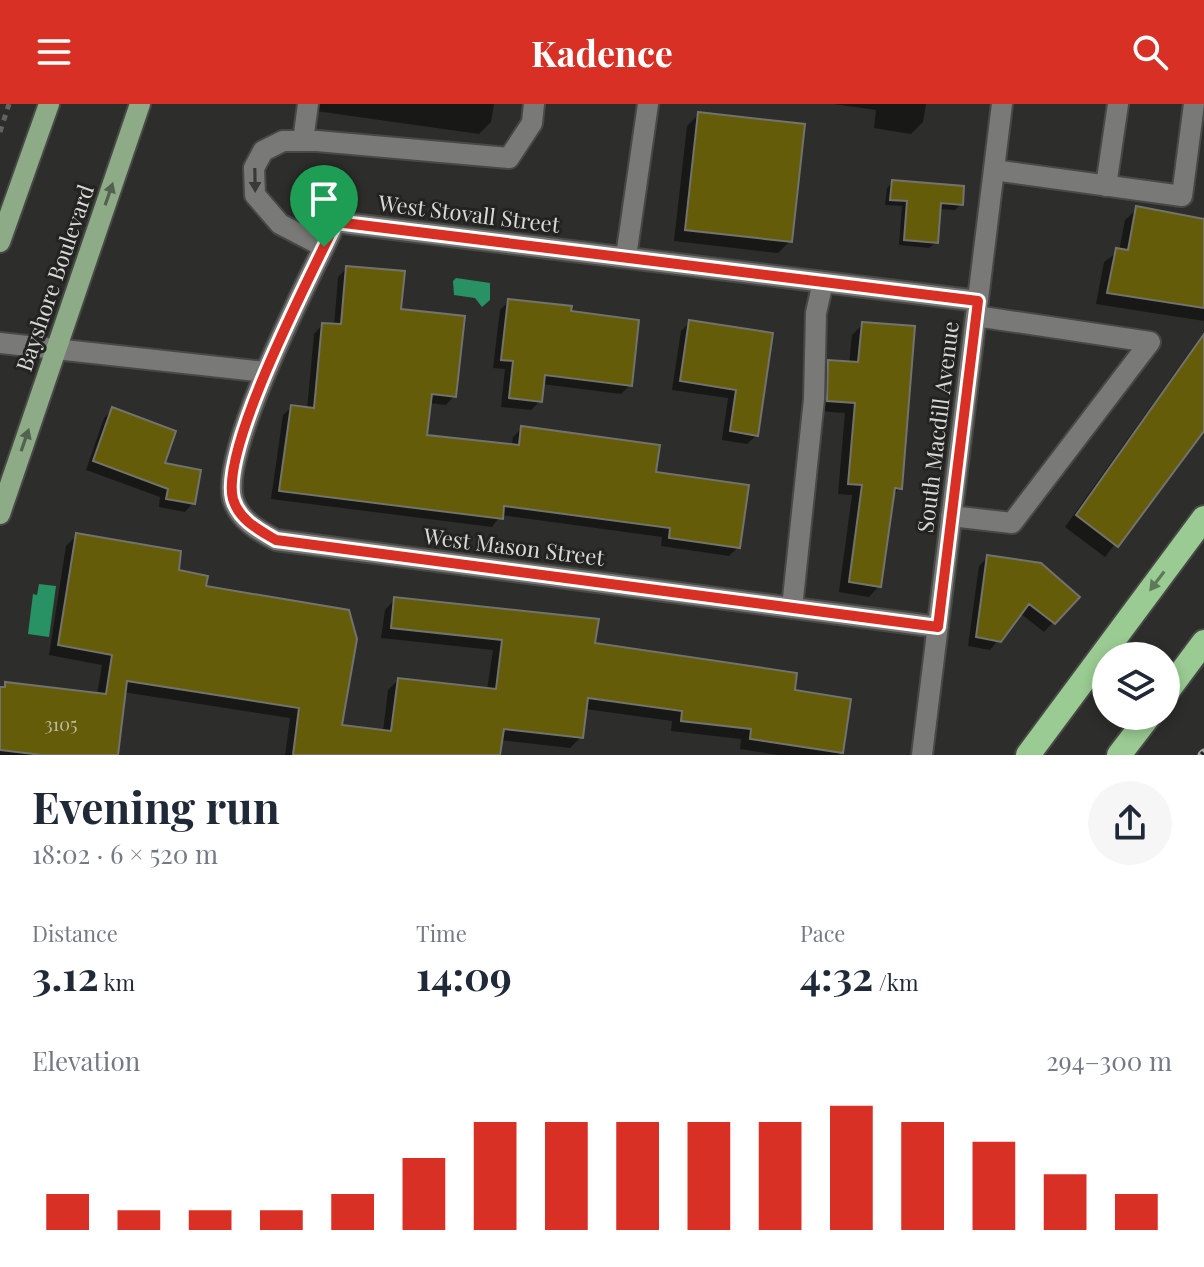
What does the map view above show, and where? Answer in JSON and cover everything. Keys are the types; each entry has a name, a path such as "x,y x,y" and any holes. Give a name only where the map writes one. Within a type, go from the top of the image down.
{"highway":[{"path":"1028,755 1204,518"},
{"path":"1180,674 1204,642"},
{"path":"1119,755 1138,730"}],"main road":[{"path":"0,242 49,104"},
{"name":"Bayshore Boulevard","path":"0,514 140,104"}],"street":[{"path":"303,141 308,104"},
{"path":"324,247 280,224 255,195 254,168 263,151 283,141 303,141 509,158 532,123 534,104"},
{"path":"626,257 648,104"},
{"name":"South Macdill Avenue","path":"922,755 1002,104"},
{"path":"1106,186 1118,104"},
{"path":"994,170 1182,196 1194,104"},
{"name":"West Stovall Street","path":"265,372 336,222 823,282 1150,342 1012,523 951,516"},
{"path":"792,608 813,415 816,313 823,282"},
{"path":"0,343 265,372"},
{"name":"West Mason Street","path":"265,372 231,475 234,502 250,525 276,540 938,627"}],"path":[{"path":"0,132 9,104"}],"shaded area":[{"path":"456,278 490,283 490,300 482,307 475,298 454,295 453,281"},
{"path":"39,584 56,586 49,637 28,634 33,594 37,595"}],"building":[{"path":"698,112 805,124 792,242 685,230"},
{"path":"892,180 964,186 963,205 941,203 938,243 904,240 907,201 890,200"},
{"path":"1136,206 1204,219 1204,308 1107,293 1116,248 1128,250"},
{"path":"346,266 405,271 401,309 465,316 456,397 432,394 427,435 519,445 521,426 660,445 656,472 749,485 740,548 669,538 670,528 504,506 503,519 279,491 291,405 314,408 322,323 341,324"},
{"path":"508,299 572,306 571,311 639,320 632,386 545,375 542,402 509,398 513,361 501,360"},
{"path":"689,320 773,333 758,436 730,431 736,390 680,381"},
{"path":"862,322 915,326 902,489 895,488 881,587 849,582 862,485 848,484 855,403 827,401 828,360 858,362"},
{"path":"1204,334 1204,431 1118,547 1076,515"},
{"path":"112,407 176,431 165,463 201,470 195,504 166,499 168,489 93,461"},
{"path":"76,533 181,551 179,570 208,576 206,586 349,610 357,639 342,725 391,731 398,678 496,689 502,640 391,628 394,597 599,619 595,643 797,673 795,690 851,699 843,753 750,739 751,729 681,721 682,711 588,698 583,738 504,729 500,755 293,755 299,708 127,681 118,755 42,755 0,750 0,687 5,687 5,682 106,694 112,655 58,645"},
{"path":"987,555 1041,563 1080,597 1055,624 1029,604 1001,642 976,637"}],"route":[{"path":"336,222 978,301 938,627 276,540 250,525 234,502 231,475 265,372 324,247 336,222"}]}
